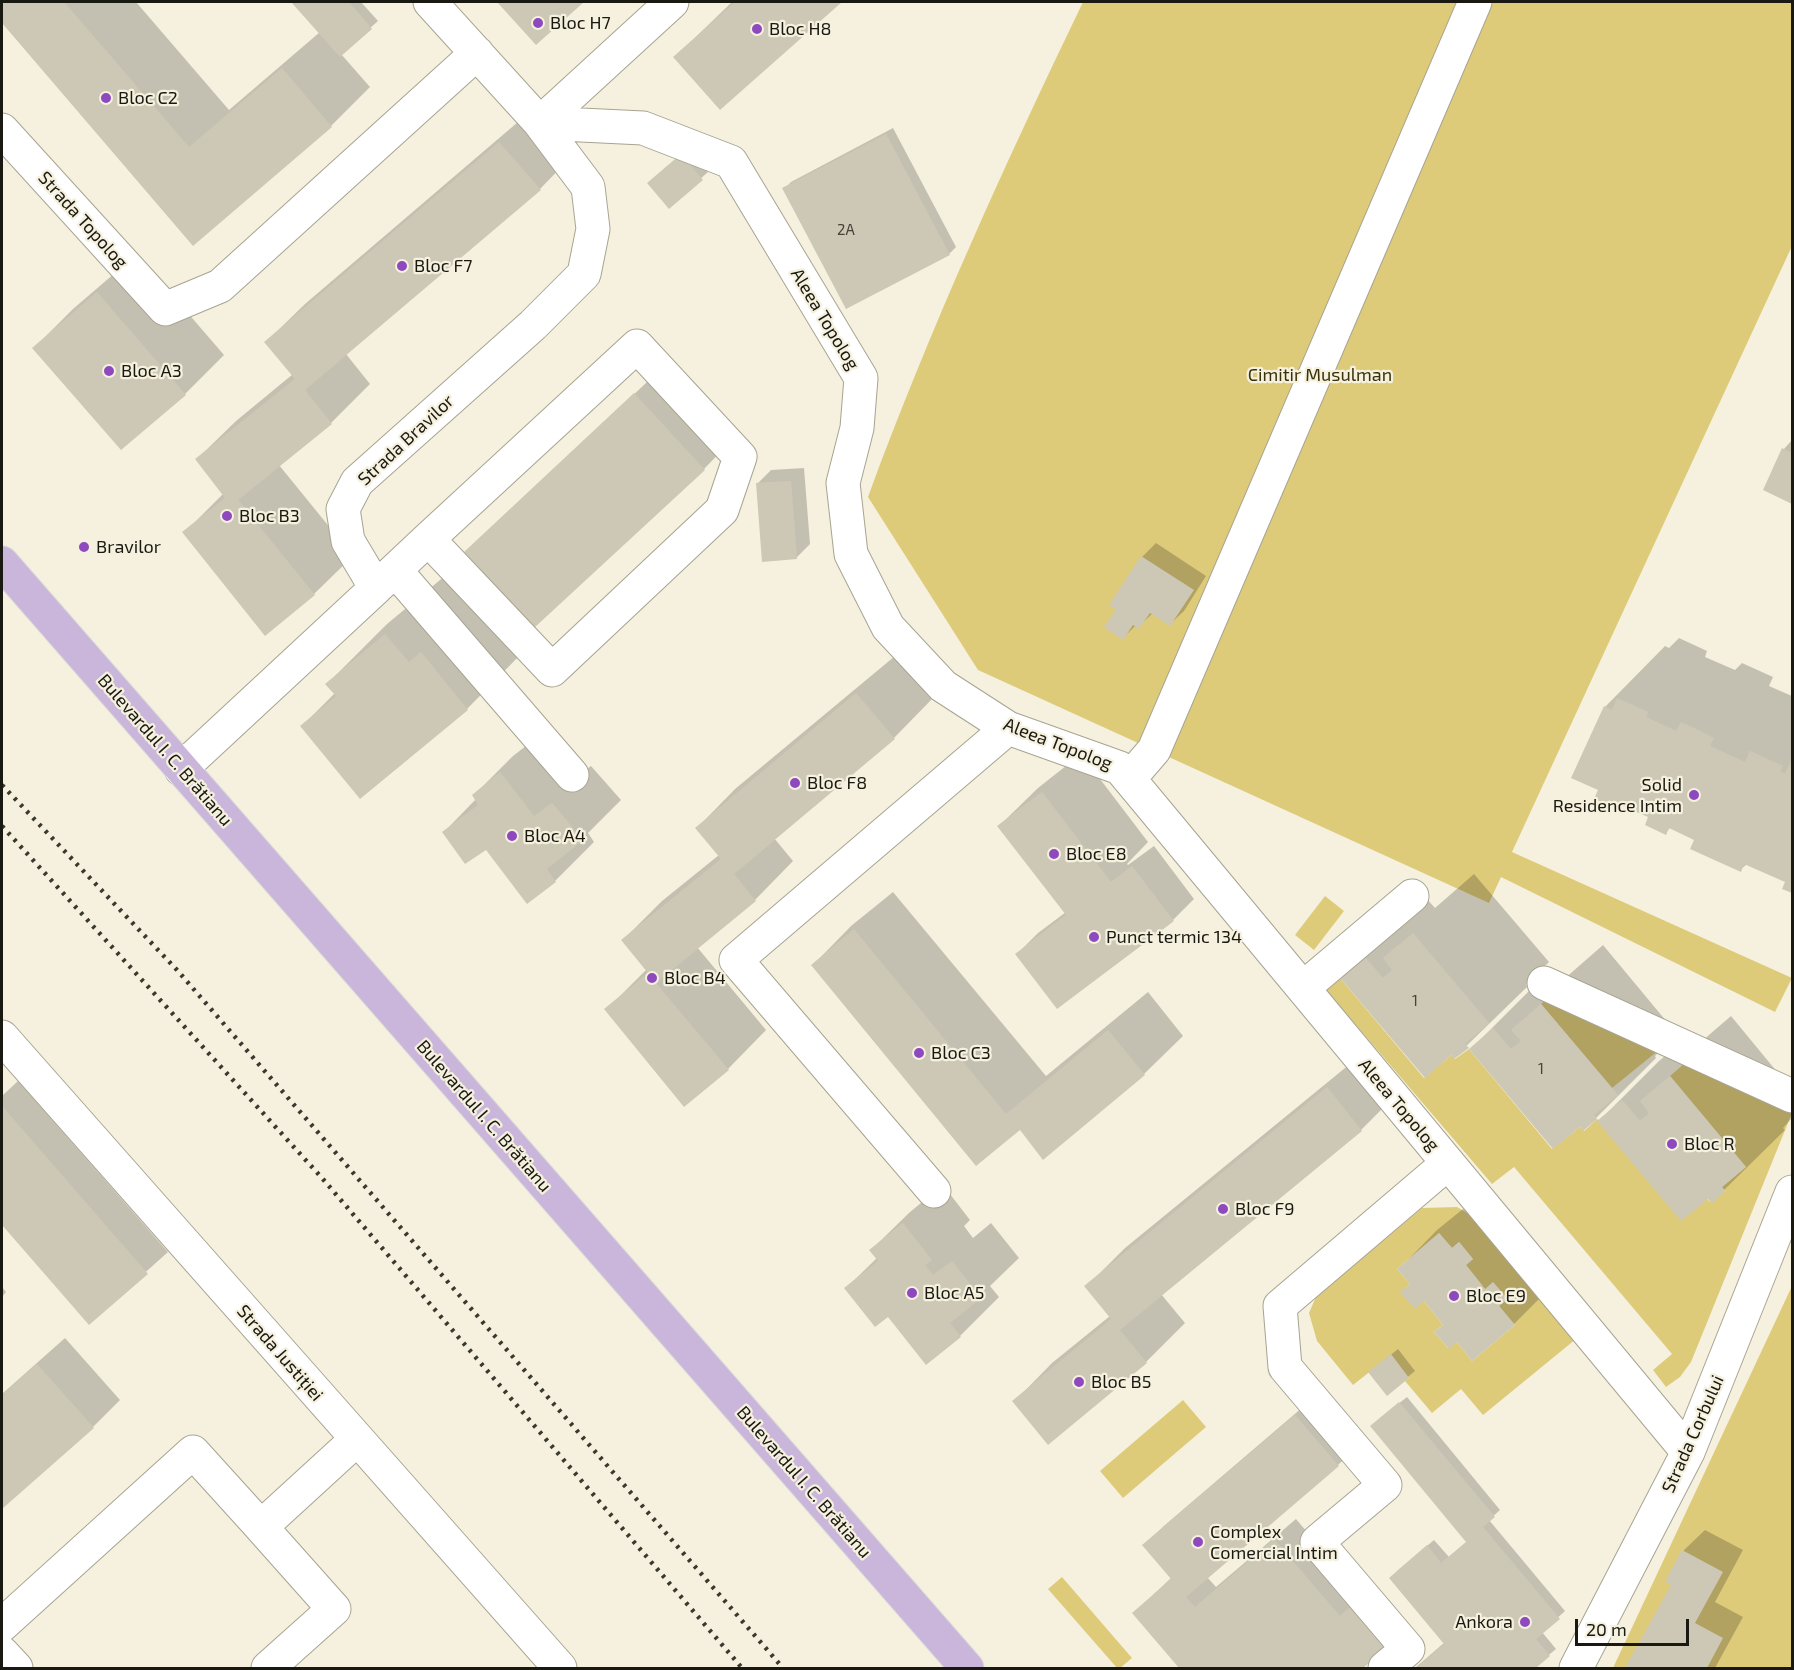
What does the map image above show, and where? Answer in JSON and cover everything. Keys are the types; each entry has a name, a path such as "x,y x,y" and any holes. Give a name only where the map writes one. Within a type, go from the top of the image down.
{"main road":[{"name":"Bulevardul I. C. Brătianu","path":"2,563 967,1668"}],"street":[{"path":"430,2 540,123 672,2"},
{"path":"1129,779 1154,750 1475,2"},
{"name":"Strada Topolog","path":"2,130 165,309 220,286 477,53"},
{"name":"Strada Bravilor","path":"540,123 588,187 593,229 584,274 533,325 357,482 343,509 348,541 572,775"},
{"name":"Aleea Topolog","path":"540,123 643,128 731,162 861,378 857,428 843,483 851,554 888,627 943,686 1008,728 1120,768 1688,1452"},
{"path":"181,769 428,539 637,346 740,457 722,510 552,670 428,539"},
{"path":"934,1191 736,960 1008,728"},
{"path":"1303,988 1412,896"},
{"path":"1544,983 1792,1096"},
{"name":"Strada Justiției","path":"2,1037 560,1668"},
{"path":"1385,1668 1408,1649 1317,1542 1385,1485 1285,1367 1280,1306 1448,1163"},
{"name":"Strada Corbului","path":"1576,1668 1688,1452 1792,1192"},
{"path":"261,1527 356,1440"},
{"path":"2,1625 193,1452 334,1609 268,1668"},
{"path":"2,1653 16,1668"}],"green space":[{"name":"Cimitir Musulman","path":"1083,2 1792,2 1792,246 1512,852 1792,978 1775,1012 1501,877 1489,903 978,670 868,497 969,247"},
{"path":"1325,896 1344,911 1314,950 1295,935"},
{"path":"1340,978 1424,1078 1451,1055 1455,1059 1469,1049 1552,1149 1580,1127 1584,1131 1597,1119 1711,1202 1725,1191 1722,1187 1746,1167 1670,1076 1686,1062 1792,1113 1691,1362 1680,1377 1666,1387 1653,1370 1672,1354 1514,1167 1492,1184 1326,990"},
{"path":"1554,993 1659,1050 1612,1088 1541,1004"},
{"path":"1457,1207 1479,1220 1576,1339 1483,1415 1461,1389 1432,1413 1405,1381 1409,1378 1391,1355 1353,1385 1317,1341 1309,1313 1316,1297 1422,1208","holes":["1439,1233 1452,1248 1459,1242 1473,1259 1466,1265 1485,1289 1507,1299 1499,1306 1515,1325 1472,1361 1457,1342 1448,1348 1434,1332 1443,1325 1424,1301 1401,1292 1410,1284 1397,1269"]},
{"path":"1792,1286 1792,1668 1613,1668"},
{"path":"1183,1400 1206,1427 1123,1498 1100,1471"},
{"path":"1062,1577 1132,1658 1120,1668 1117,1668 1048,1589"}],"building":[{"name":"Bloc C2","path":"2,2 64,2 189,147 282,68 332,127 193,246 2,23"},
{"path":"291,2 349,2 372,29 340,57"},
{"name":"Bloc H7","path":"497,2 584,2 536,45"},
{"name":"Bloc H8","path":"735,2 842,2 720,110 673,57"},
{"path":"886,134 950,255 846,309 782,188"},
{"path":"499,142 541,190 305,390 332,424 238,500 315,595 265,636 182,532 225,498 195,459 295,379 264,342"},
{"path":"681,154 703,180 669,209 647,183"},
{"name":"Bloc A3","path":"97,292 186,395 121,450 32,348"},
{"path":"634,393 705,470 534,628 464,552"},
{"path":"1782,448 1792,453 1792,504 1763,490"},
{"path":"791,481 797,559 762,562 756,483"},
{"path":"1141,556 1194,590 1170,626 1150,613 1139,629 1133,625 1123,640 1104,627 1116,610 1109,605"},
{"path":"385,634 409,662 421,652 468,710 360,799 300,726 336,696 325,684"},
{"path":"856,693 895,739 734,874 756,901 656,983 729,1070 684,1107 604,1009 648,973 621,940 721,859 695,828"},
{"name":"Solid Residence Intim","path":"1617,698 1648,712 1646,717 1676,731 1681,722 1714,738 1710,746 1745,762 1750,751 1783,766 1780,772 1785,774 1792,758 1792,893 1782,889 1785,882 1744,864 1741,872 1690,849 1694,840 1669,828 1666,835 1645,825 1648,817 1618,804 1616,809 1594,799 1598,790 1571,778 1604,706 1612,710"},
{"name":"Bloc A4","path":"500,772 534,816 552,803 583,840 547,869 556,882 527,904 486,850 465,864 442,832 478,805 472,795"},
{"name":"Punct termic 134","path":"1042,792 1111,882 1132,866 1174,921 1057,1009 1015,954 1066,915 997,826"},
{"name":"Bloc C3","path":"854,929 1006,1114 1108,1030 1145,1075 1043,1160 1020,1130 976,1166 811,965"},
{"path":"1413,933 1489,1023 1465,1044 1469,1048 1454,1059 1451,1055 1425,1078 1340,978 1365,957 1383,978 1392,970 1383,958"},
{"path":"1541,1004 1618,1095 1594,1115 1597,1119 1583,1131 1580,1127 1553,1149 1469,1049 1493,1028 1511,1049 1521,1041 1511,1030"},
{"name":"Bloc R","path":"1670,1076 1746,1167 1722,1187 1725,1191 1712,1203 1708,1199 1681,1221 1597,1121 1622,1100 1640,1121 1649,1113 1640,1101"},
{"name":"Bloc F9","path":"1327,1087 1362,1131 1120,1330 1147,1363 1048,1445 1012,1401 1111,1319 1084,1286"},
{"path":"2,1106 148,1274 89,1325 2,1225"},
{"name":"Bloc A5","path":"903,1223 932,1260 925,1265 933,1275 952,1261 981,1298 950,1323 961,1337 926,1365 888,1317 875,1327 844,1288 878,1261 869,1250"},
{"name":"Bloc E9","path":"1439,1233 1452,1248 1459,1242 1473,1259 1466,1265 1485,1289 1493,1282 1508,1299 1499,1306 1515,1325 1472,1361 1457,1342 1449,1349 1434,1332 1443,1325 1424,1301 1415,1309 1400,1292 1410,1284 1397,1269"},
{"path":"1391,1354 1409,1378 1387,1396 1368,1372"},
{"path":"37,1364 94,1428 2,1509 2,1395"},
{"path":"1399,1402 1495,1517 1483,1527 1560,1619 1536,1639 1550,1656 1536,1668 1416,1668 1444,1644 1389,1578 1427,1545 1441,1563 1466,1542 1370,1426"},
{"name":"Complex Comercial Intim","path":"1295,1415 1339,1466 1186,1597 1195,1607 1274,1539 1340,1616 1354,1604 1390,1646 1363,1668 1179,1668 1132,1613 1171,1579 1142,1545"},
{"path":"1682,1550 1723,1572 1695,1623 1723,1638 1707,1668 1625,1668 1671,1585 1665,1581"}],"railway":[{"path":"2,785 177,970 783,1668"},
{"path":"2,826 322,1178 742,1668"}],"place":[{"name":"Bloc H7","path":"538,23"},
{"name":"Bloc H8","path":"757,29"},
{"name":"Bloc C2","path":"106,98"},
{"name":"Bloc F7","path":"402,266"},
{"name":"Bloc A3","path":"109,371"},
{"name":"Bloc B3","path":"227,516"},
{"name":"Bravilor","path":"84,547"},
{"name":"Bloc F8","path":"795,783"},
{"name":"Solid Residence Intim","path":"1694,795"},
{"name":"Bloc A4","path":"512,836"},
{"name":"Bloc E8","path":"1054,854"},
{"name":"Punct termic 134","path":"1094,937"},
{"name":"Bloc B4","path":"652,978"},
{"name":"Bloc C3","path":"919,1053"},
{"name":"Bloc R","path":"1672,1144"},
{"name":"Bloc F9","path":"1223,1209"},
{"name":"Bloc A5","path":"912,1293"},
{"name":"Bloc E9","path":"1454,1296"},
{"name":"Bloc B5","path":"1079,1382"},
{"name":"Complex Comercial Intim","path":"1198,1542"},
{"name":"Ankora","path":"1525,1622"}]}
